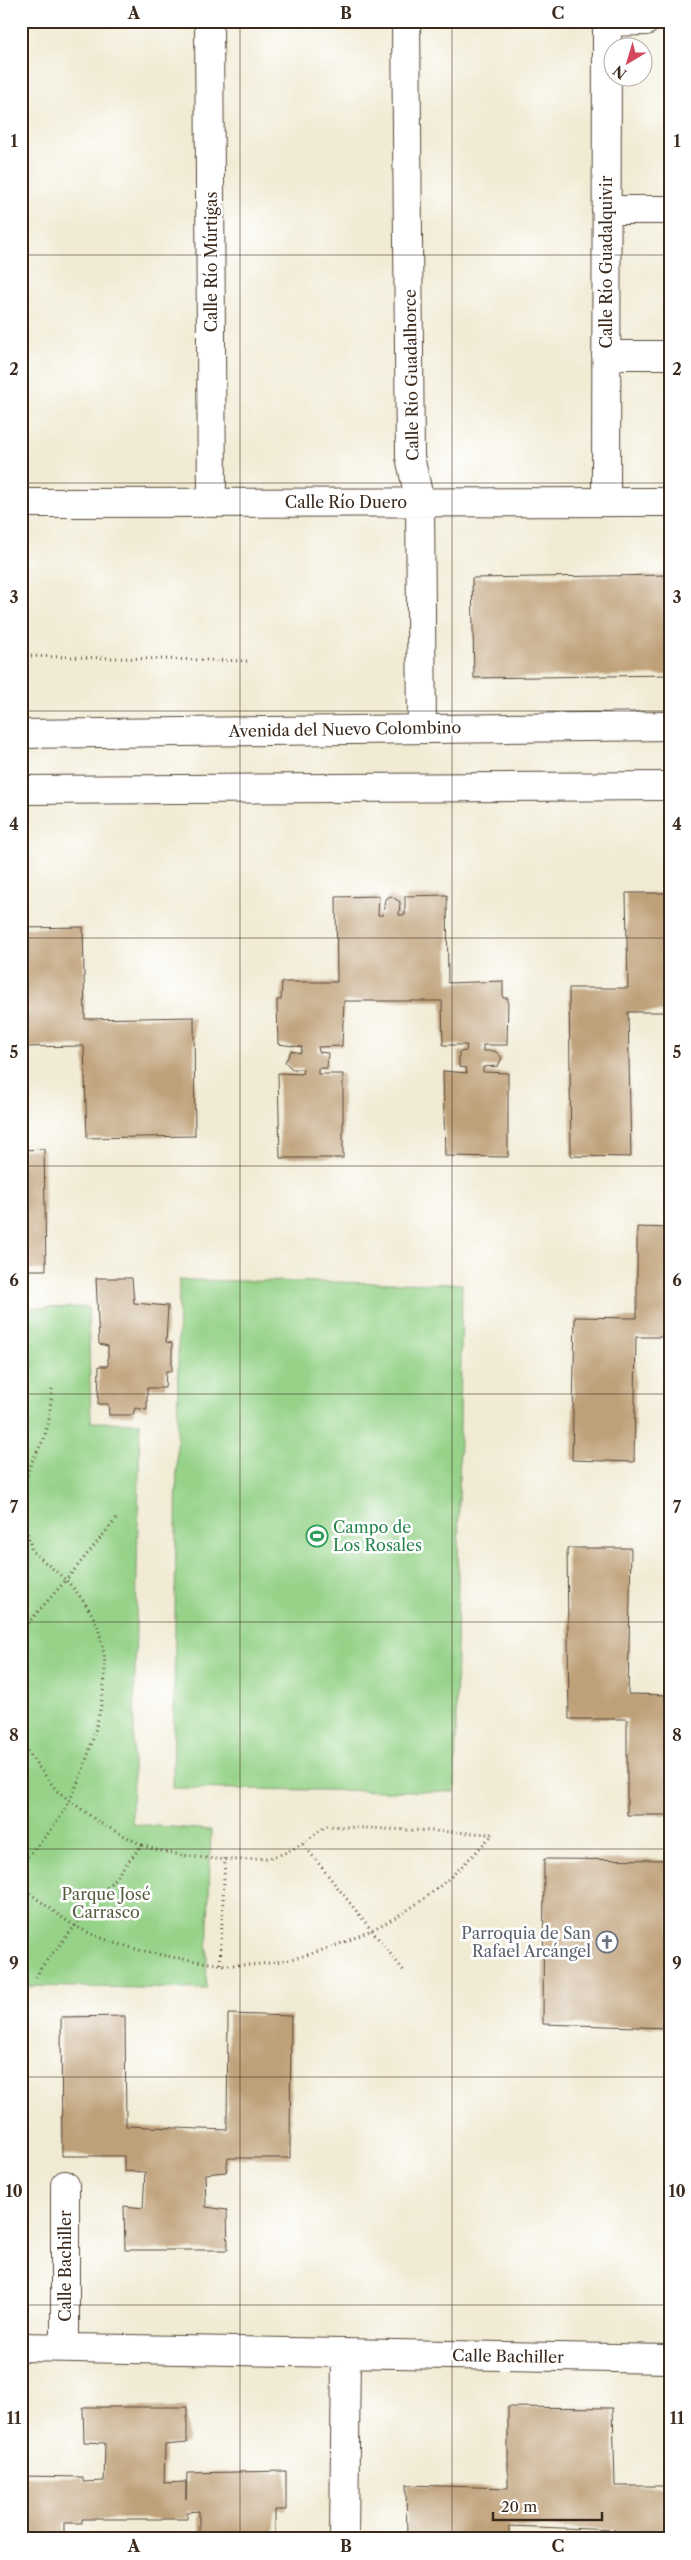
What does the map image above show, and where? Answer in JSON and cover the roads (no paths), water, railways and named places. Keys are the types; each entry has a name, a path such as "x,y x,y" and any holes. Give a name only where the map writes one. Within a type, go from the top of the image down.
{"street":[{"name":"Calle Río Múrtigas","path":"209,21 212,502"},
{"name":"Calle Río Guadalhorce","path":"406,21 410,457 420,502 422,727"},
{"path":"607,22 646,21"},
{"name":"Calle Río Guadalquivir","path":"606,502 607,22"},
{"path":"606,210 670,210"},
{"path":"606,355 670,355"},
{"name":"Calle Río Duero","path":"21,503 670,502"},
{"name":"Avenida del Nuevo Colombino","path":"21,734 422,727 670,726"},
{"path":"21,790 670,786"},
{"name":"Calle Bachiller","path":"65,2185 66,2348"},
{"name":"Calle Bachiller","path":"21,2347 670,2359"},
{"path":"344,2539 346,2353"}],"place":[{"name":"Campo de Los Rosales","path":"317,1536"},
{"name":"Parroquia de San Rafael Arcángel","path":"607,1942"}],"park label":[{"name":"Parque José Carrasco","path":"106,1903"}]}
